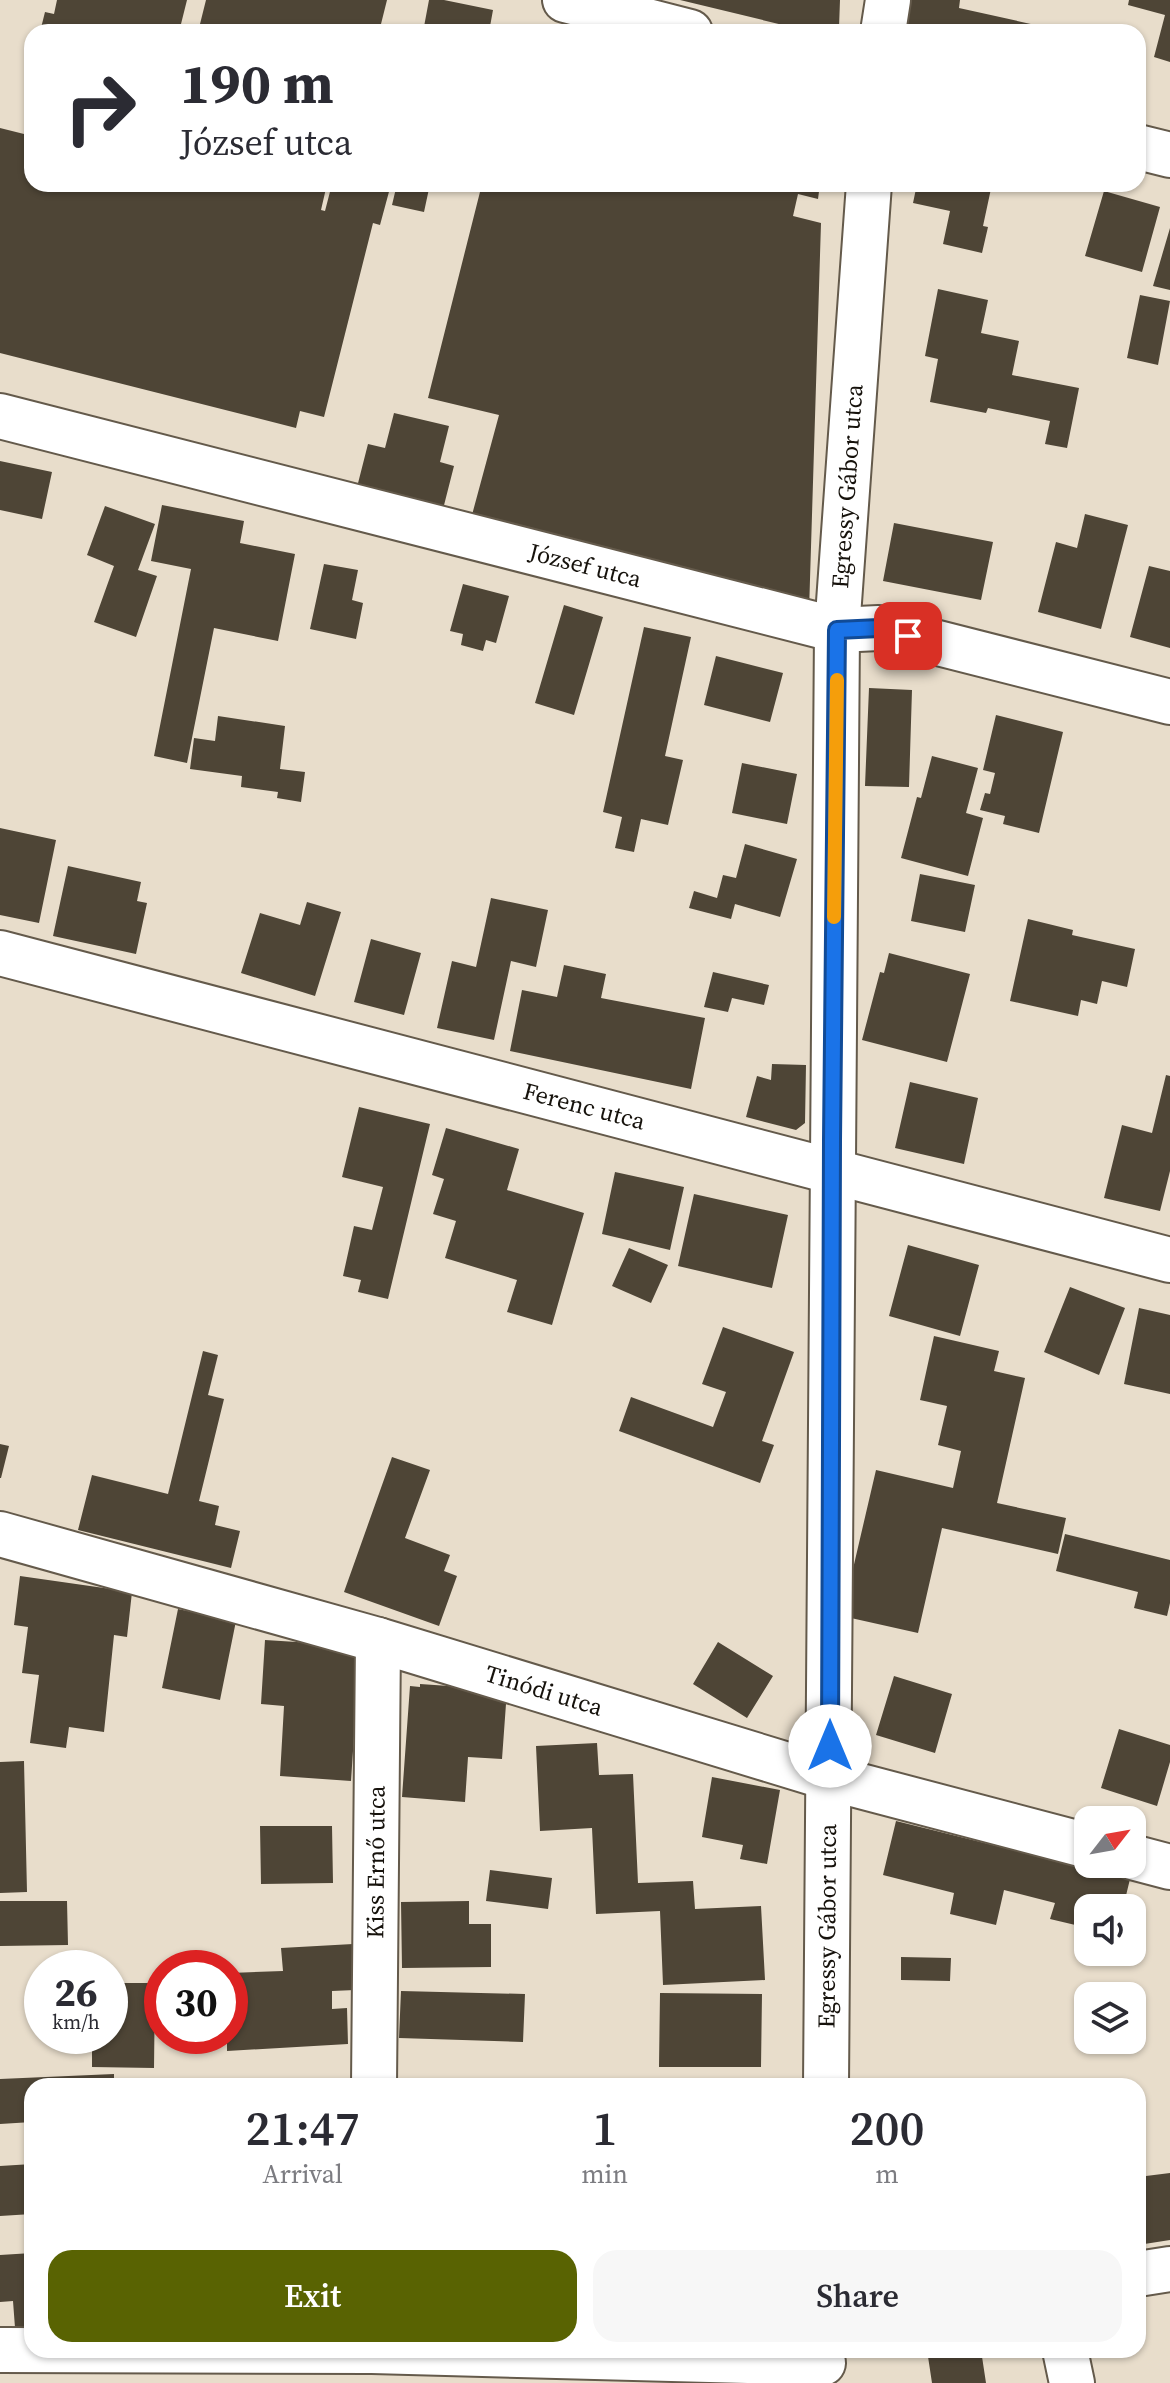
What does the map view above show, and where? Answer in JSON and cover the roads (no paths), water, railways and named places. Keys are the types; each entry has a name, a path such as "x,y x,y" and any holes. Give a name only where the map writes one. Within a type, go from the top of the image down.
{"street":[{"path":"565,0 659,24"},
{"path":"884,24 888,0"},
{"path":"1146,149 1170,155"},
{"name":"Egressy Gábor utca","path":"826,2078 837,630 868,192"},
{"name":"József utca","path":"0,416 837,630 879,628 1170,702"},
{"name":"Ferenc utca","path":"0,953 1170,1260"},
{"name":"Tinódi utca","path":"0,1534 378,1640 830,1778 1074,1842"},
{"name":"Kiss Ernő utca","path":"374,2078 378,1640"},
{"path":"1146,1861 1170,1867"},
{"path":"1146,2273 1170,2269"},
{"path":"0,2350 24,2350"},
{"path":"371,2383 372,2358"},
{"path":"612,2358 822,2365"},
{"path":"1067,2358 1072,2383"}]}
